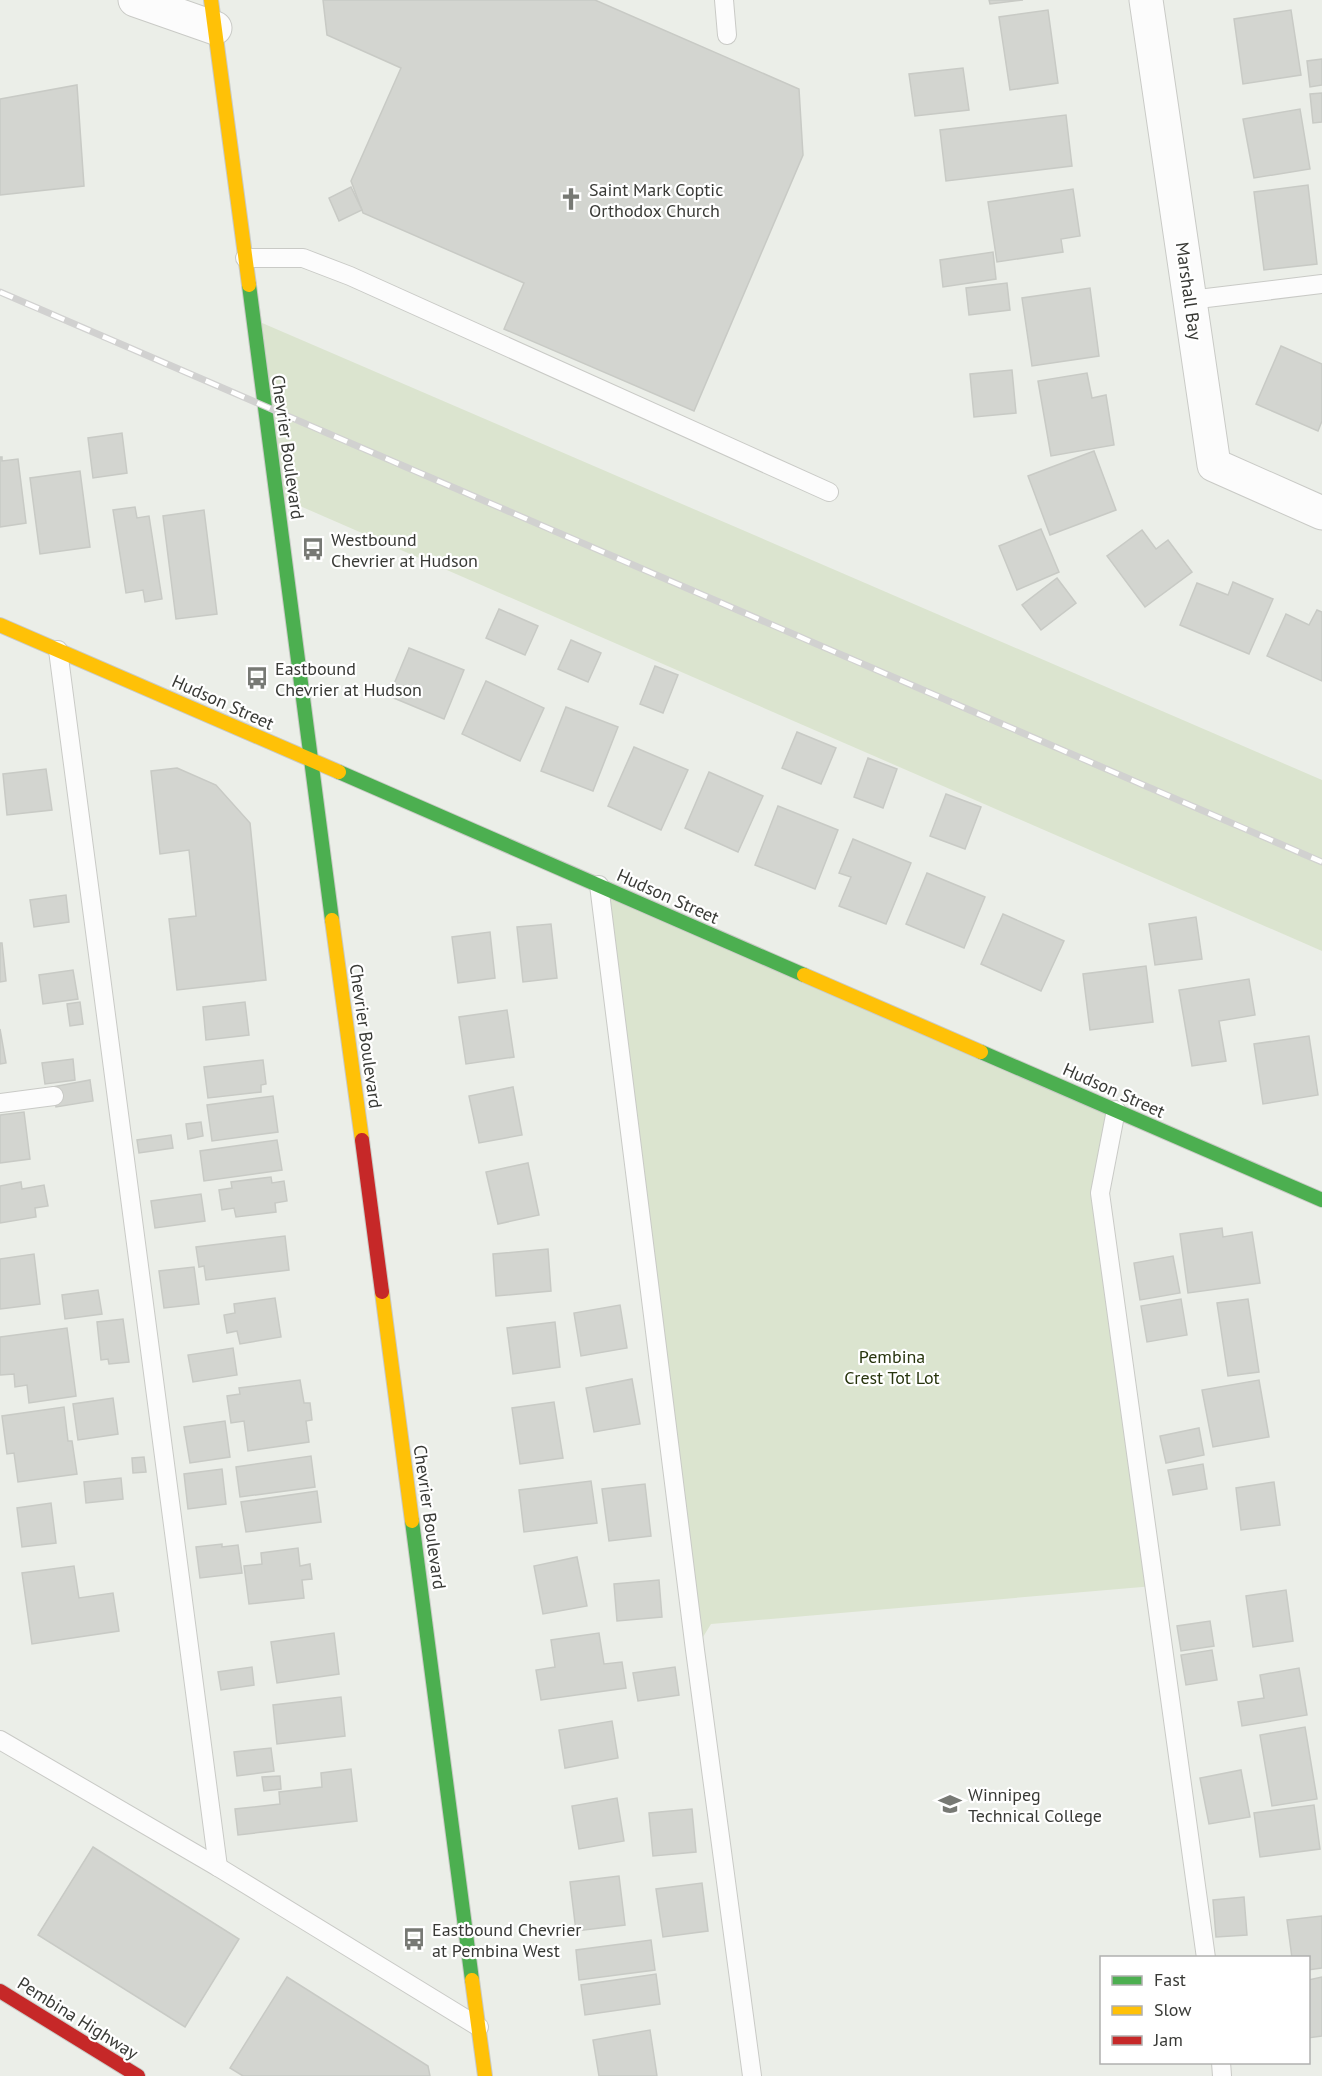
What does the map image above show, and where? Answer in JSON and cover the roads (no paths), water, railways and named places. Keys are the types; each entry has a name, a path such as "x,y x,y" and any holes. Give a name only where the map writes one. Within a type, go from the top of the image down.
{"street":[{"path":"135,0 213,14"},
{"name":"Marshall Bay","path":"1146,0 1214,465 1322,513"},
{"name":"Chevrier Boulevard","path":"213,14 486,2075"},
{"name":"Hudson Street","path":"0,625 1322,1200"},
{"name":"Pembina Highway","path":"0,1991 138,2076"}],"lane":[{"path":"724,0 727,35"},
{"path":"245,258 303,258 350,276 828,492"},
{"path":"1190,300 1322,284"},
{"path":"58,650 218,1867"},
{"path":"599,885 695,1650 752,2076"},
{"path":"0,1103 54,1096"},
{"path":"1116,1110 1100,1193 1206,1956"},
{"path":"0,1740 218,1867 479,2027"}],"railway":[{"path":"0,292 1322,862"}],"place":[{"name":"Saint Mark Coptic Orthodox Church","path":"571,199"},
{"name":"Westbound Chevrier at Hudson","path":"313,549"},
{"name":"Eastbound Chevrier at Hudson","path":"257,678"},
{"name":"Winnipeg Technical College","path":"950,1804"},
{"name":"Eastbound Chevrier at Pembina West","path":"414,1939"}],"park label":[{"name":"Pembina Crest Tot Lot","path":"892,1366"}]}
